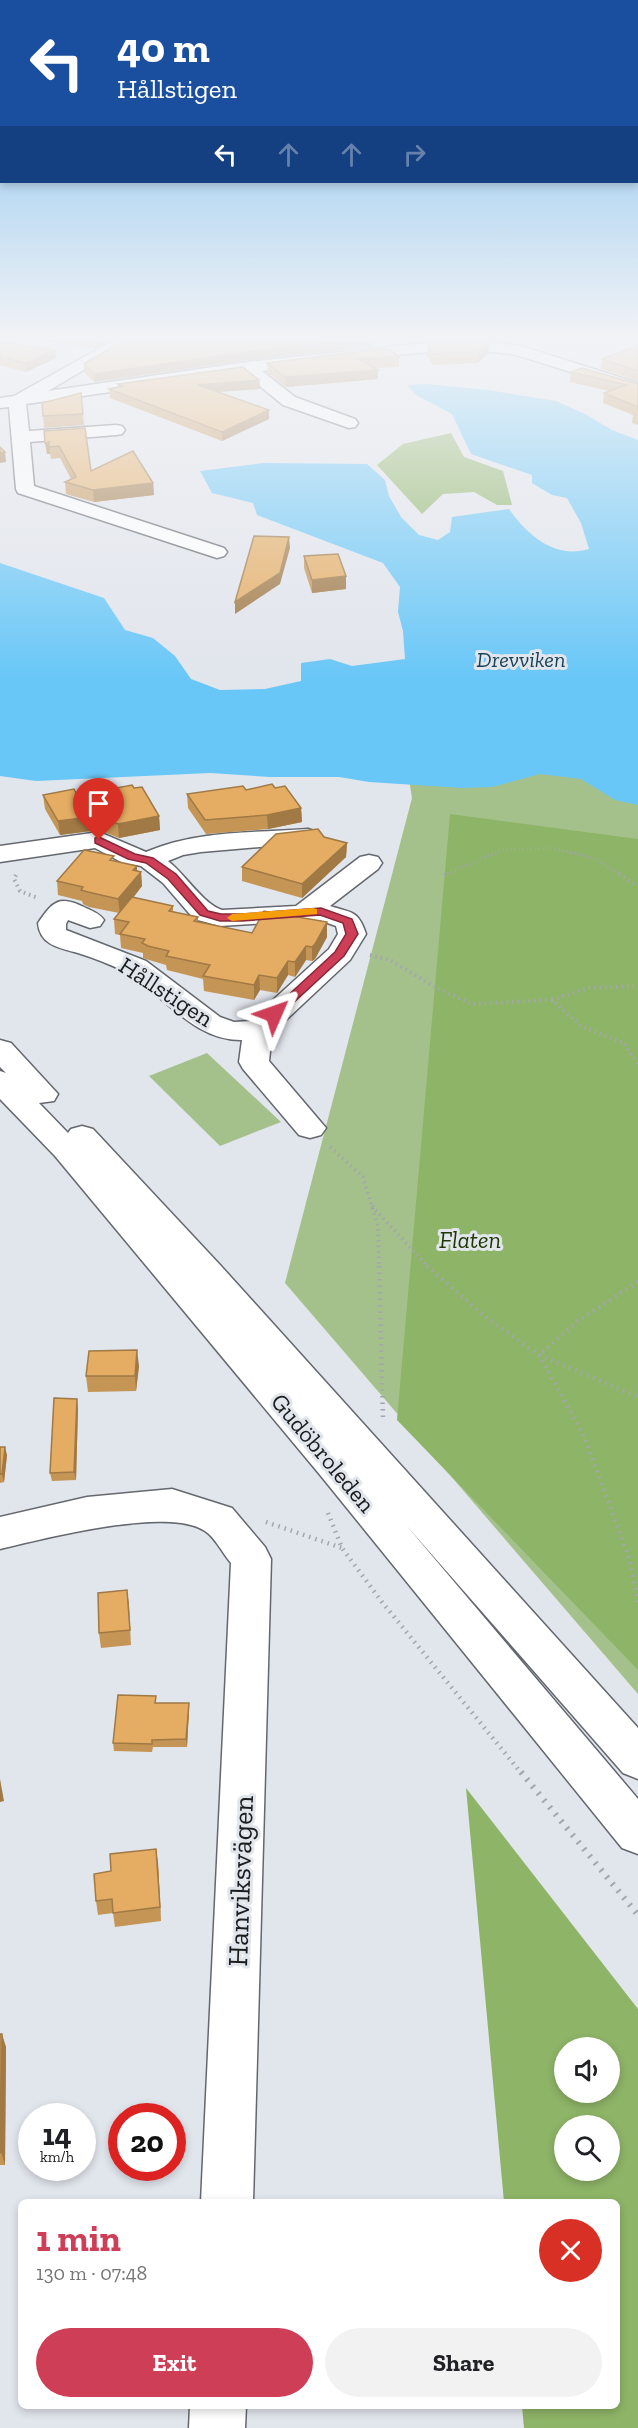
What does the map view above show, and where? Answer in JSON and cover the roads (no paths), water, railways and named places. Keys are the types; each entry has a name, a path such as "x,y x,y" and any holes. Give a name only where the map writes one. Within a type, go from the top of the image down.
{"street":[{"path":"21,450 25,489 218,552"},
{"path":"149,860 177,849 201,844 308,837"},
{"path":"0,854 99,840 132,857 149,860 172,877 204,913 220,918 242,918 306,911 328,913 348,921 352,934 340,954 258,1030 254,1062 310,1128"},
{"path":"306,911 369,863"},
{"name":"Hållstigen","path":"90,920 64,908 52,923 53,933 60,939 102,952 136,967 210,1023 231,1031 258,1030"},
{"name":"Gudöbroleden","path":"0,1049 209,1275 638,1759"},
{"name":"Gudöbroleden","path":"0,1081 82,1167 334,1465 638,1833"},
{"name":"Hanviksvägen","path":"0,1533 87,1513 172,1505 218,1519 251,1559 227,2199"},
{"path":"218,2409 218,2428"}],"water":[{"name":"Drevviken","path":"469,450 638,450 638,805 615,800 581,779 540,774 492,787 462,788 369,782 339,777 270,777 210,773 36,781 0,776 0,563 104,598 125,630 153,638 175,656 191,679 220,690 265,689 301,681 301,663 330,659 352,666 405,659 403,631 398,612 400,587 383,563 257,515 253,503 212,493 200,471 264,463 367,464 385,480 389,496 401,517 419,535 438,540 450,532 452,517 509,509 525,528 543,543 565,551 589,549 581,523 567,498 552,495 532,483 532,475 471,454"}],"park label":[{"name":"Flaten","path":"470,1240"}]}
